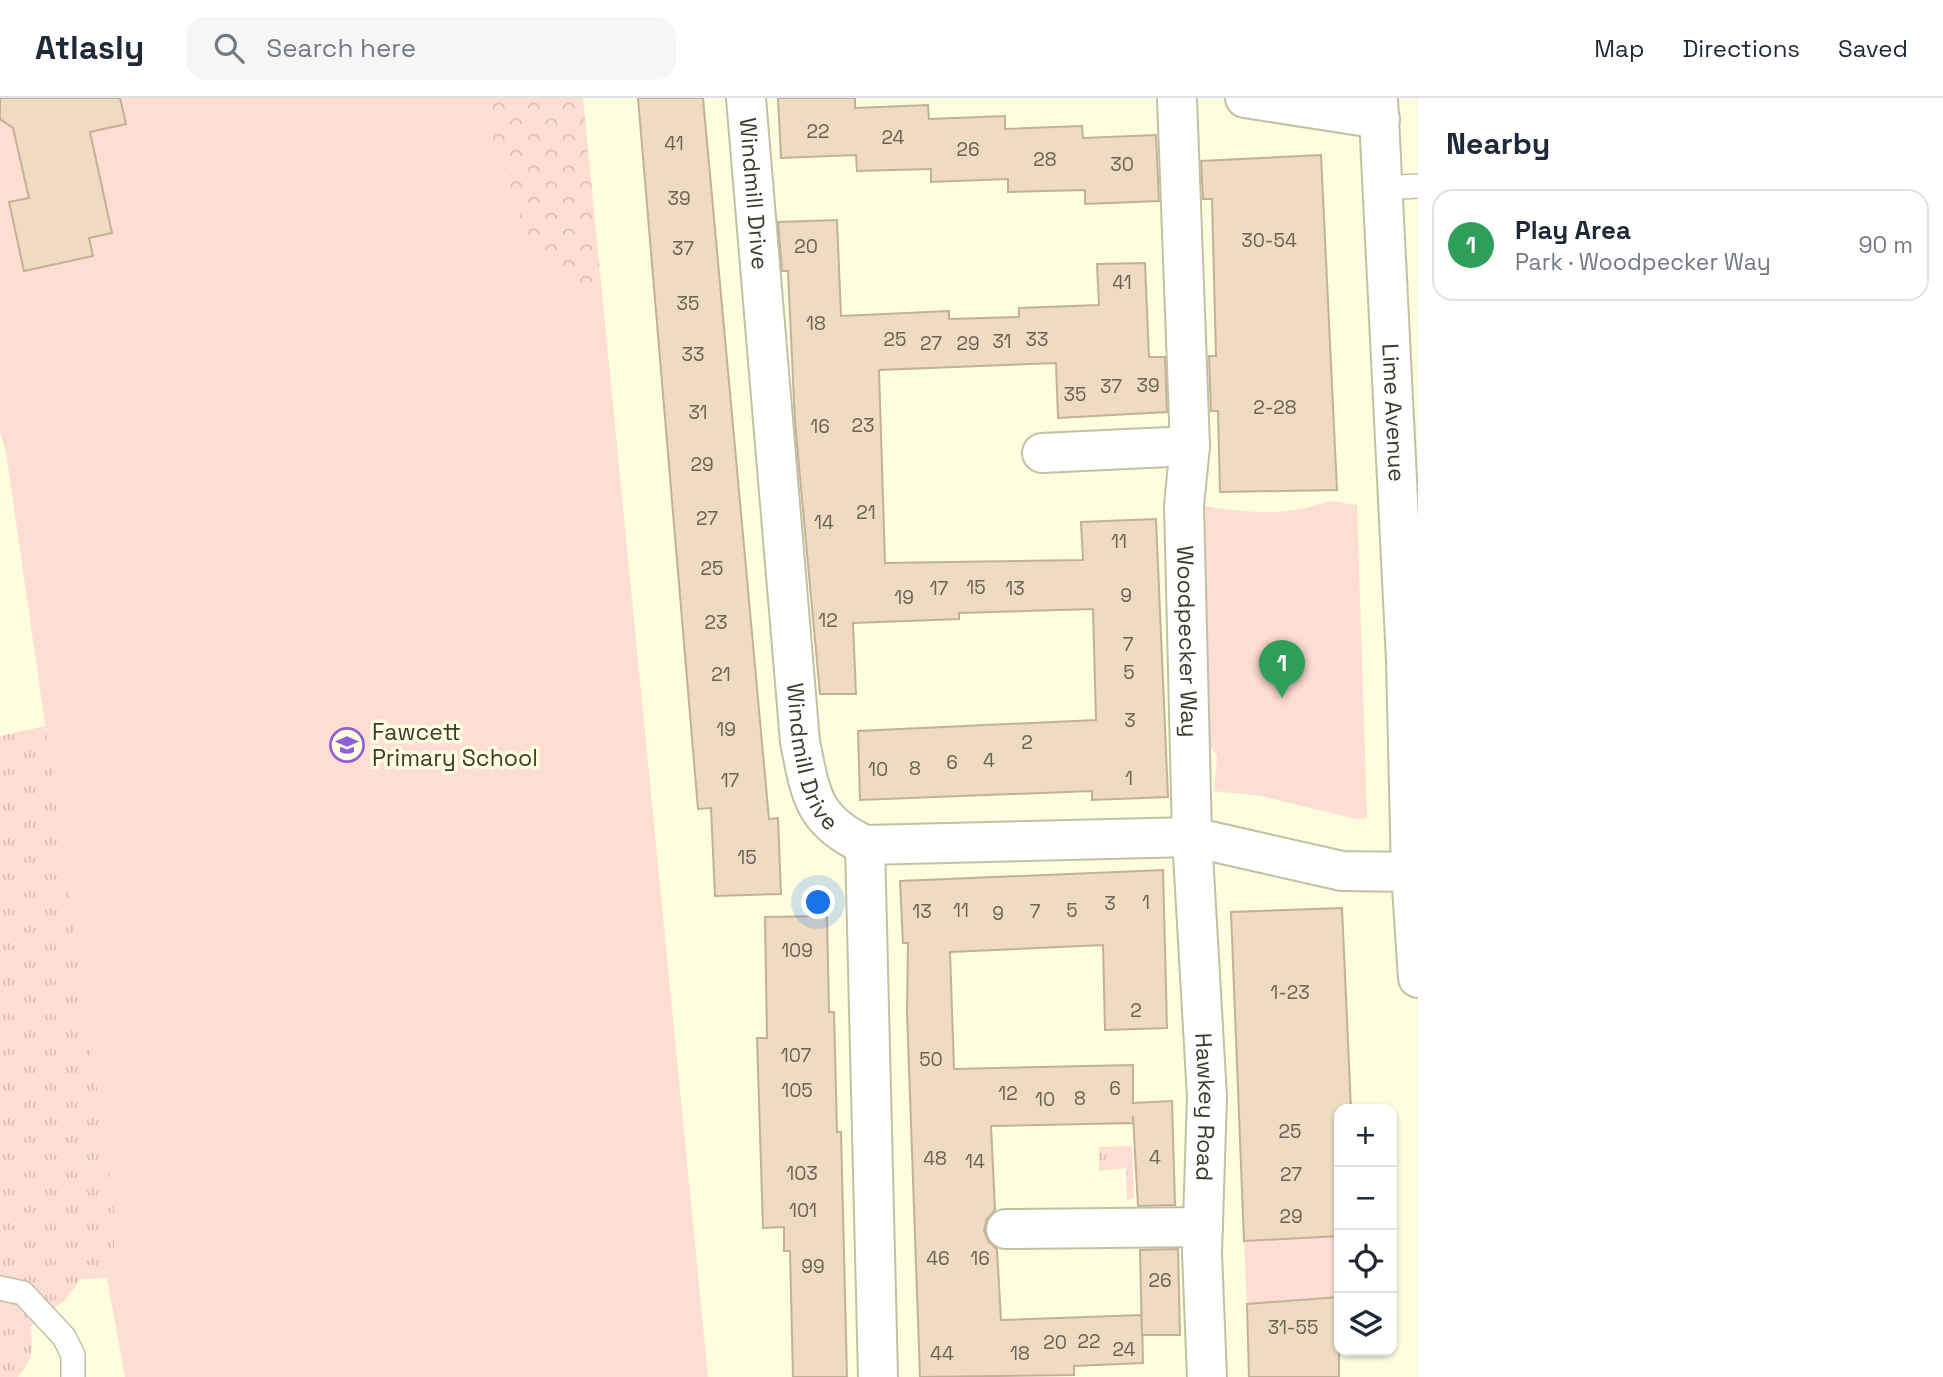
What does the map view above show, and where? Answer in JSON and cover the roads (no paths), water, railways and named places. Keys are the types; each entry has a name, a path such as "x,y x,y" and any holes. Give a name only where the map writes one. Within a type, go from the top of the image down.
{"street":[{"name":"Windmill Drive","path":"746,98 800,743 807,779 821,816 839,833 865,845 1192,837 1342,871 1411,872"},
{"name":"Woodpecker Way","path":"1177,98 1190,446 1184,505 1192,837"},
{"path":"1245,98 1379,108"},
{"name":"Lime Avenue","path":"1379,108 1400,187 1406,660 1411,872 1418,978"},
{"path":"1042,453 1190,446"},
{"name":"Hawkey Road","path":"1192,837 1207,1097 1203,1227 1207,1377"},
{"path":"865,845 878,1377"},
{"path":"1006,1229 1203,1227"}],"lane":[{"path":"0,1288 23,1293 64,1337 73,1355 74,1377"}],"place":[{"name":"Play Area","path":"1282,698"},
{"name":"Fawcett Primary School","path":"347,745"}]}
